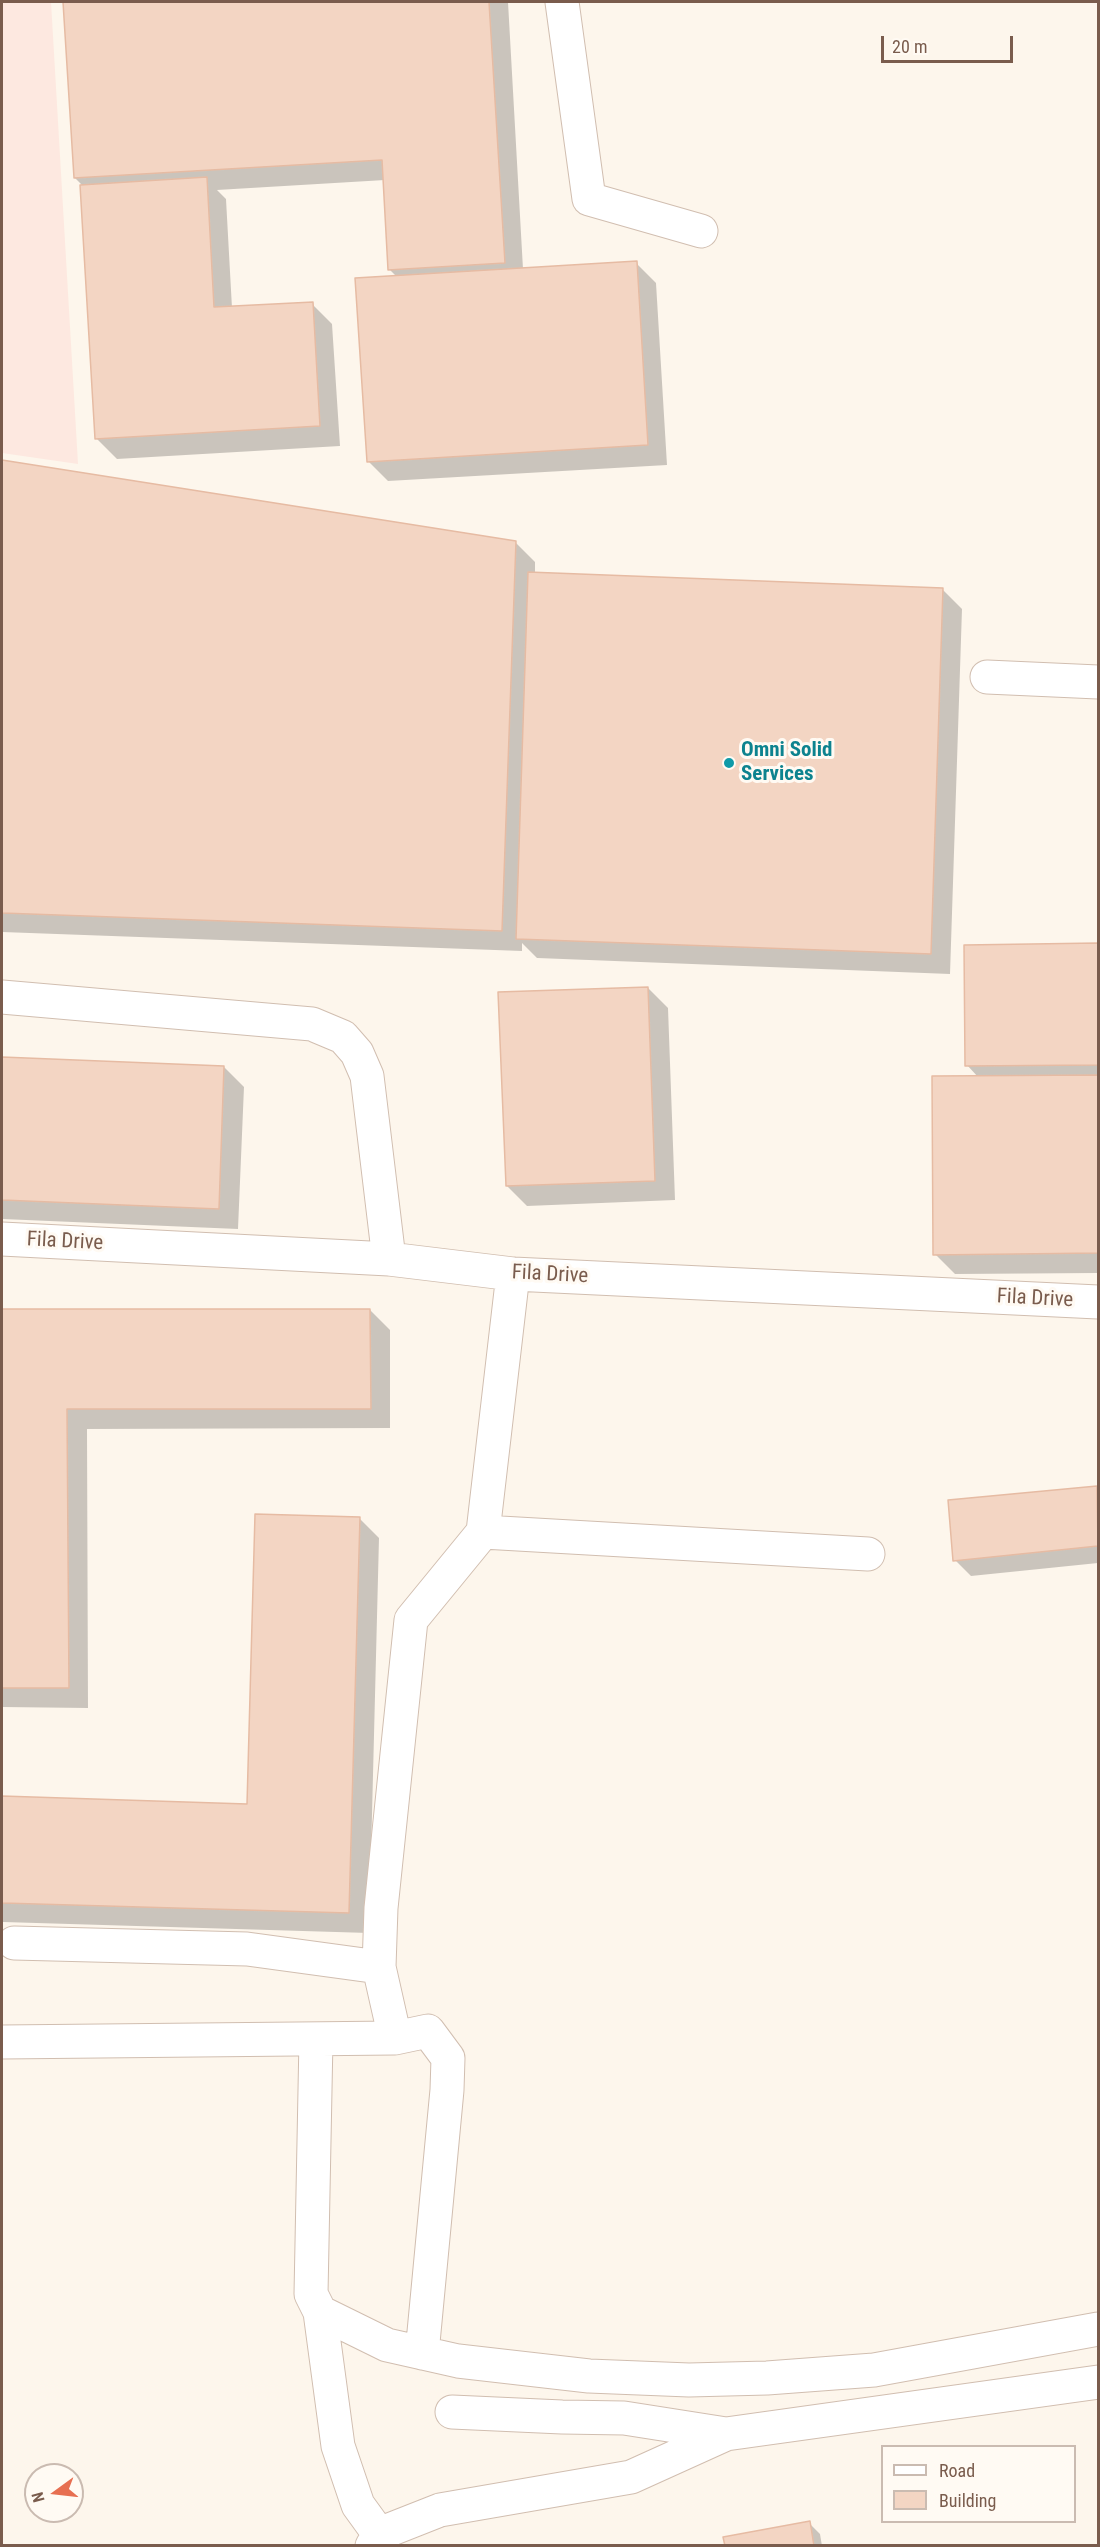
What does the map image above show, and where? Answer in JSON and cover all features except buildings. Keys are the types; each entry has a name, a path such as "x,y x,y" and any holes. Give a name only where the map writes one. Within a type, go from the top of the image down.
{"street":[{"path":"562,2 589,199 701,231"},
{"path":"987,677 1098,682"},
{"path":"2,997 312,1024 343,1037 357,1053 367,1076 389,1259"},
{"name":"Fila Drive","path":"2,1239 389,1259 513,1274 1098,1302"},
{"path":"395,2038 379,1967 382,1896 411,1620 483,1532 513,1274"},
{"path":"483,1532 868,1554"},
{"path":"14,1943 247,1949 379,1967"},
{"path":"2,2042 395,2038 428,2031 448,2058 423,2353"},
{"path":"316,2039 311,2294 320,2312 338,2446 358,2505 375,2540 440,2510 631,2477 726,2434 1098,2382"},
{"path":"320,2312 387,2345 458,2361 589,2376 689,2380 767,2378 873,2370 1098,2329"},
{"path":"452,2412 624,2418 726,2434"}],"shaded area":[{"path":"2,2 51,2 78,464 2,453"}],"place":[{"name":"Omni Solid Services","path":"729,763"}]}
